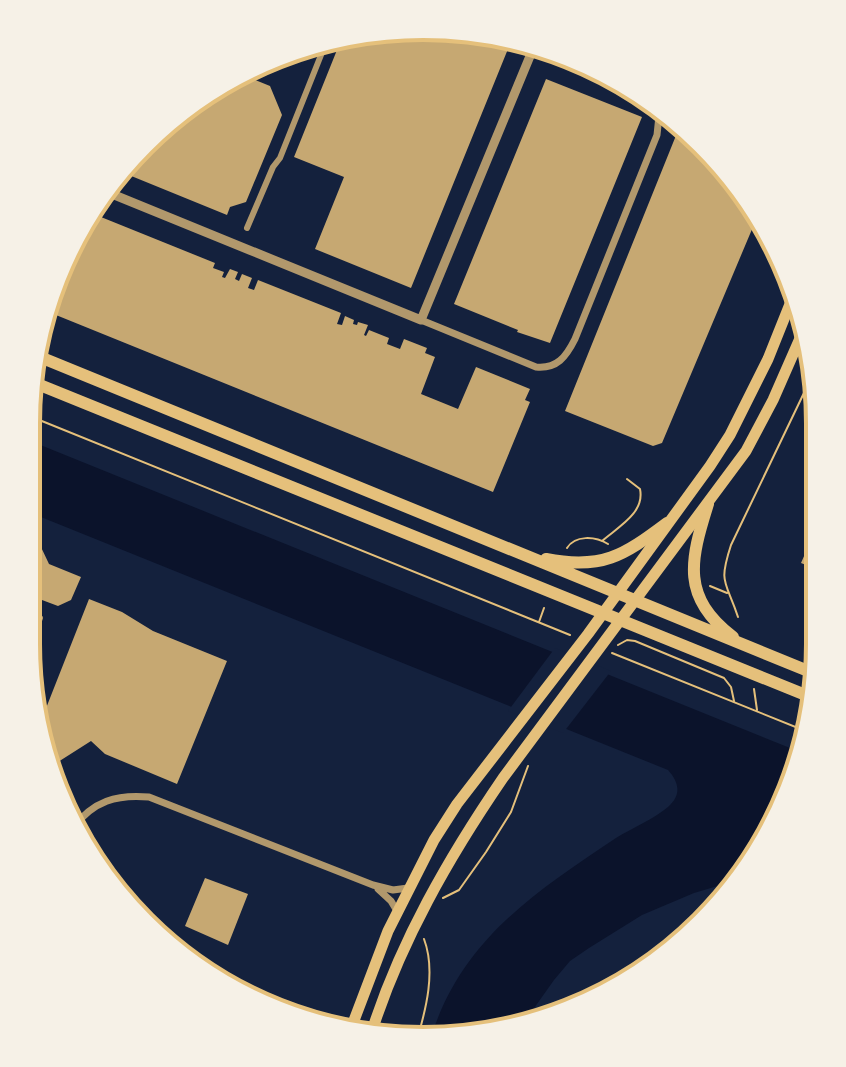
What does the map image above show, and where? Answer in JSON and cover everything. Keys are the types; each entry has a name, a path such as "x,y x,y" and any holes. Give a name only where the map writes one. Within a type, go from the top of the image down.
{"main road":[{"path":"354,1021 397,911 457,804 603,613 710,466 730,435 768,359 788,308"},
{"path":"374,1024 388,983 444,869 534,737 614,641 621,621 746,451 798,343"},
{"path":"45,359 805,670"},
{"path":"42,386 803,694"},
{"path":"708,504 695,548 693,573 699,598 709,616 747,647"},
{"path":"520,554 570,564 595,564 622,554 667,523"}],"street":[{"path":"247,228 273,167 280,158 322,54"},
{"path":"421,320 530,55"},
{"path":"115,195 536,367 550,367 561,361 575,339 657,135 658,121"},
{"path":"81,818 98,803 124,797 149,797 373,885 393,890 408,888"},
{"path":"373,885 397,911"}],"path":[{"path":"738,617 723,580 723,570 731,545 805,392"},
{"path":"40,420 539,623 586,635"},
{"path":"602,541 634,513 640,502 640,489 627,479"},
{"path":"567,548 575,540 602,541 616,549"},
{"path":"705,585 728,593"},
{"path":"539,623 544,608"},
{"path":"614,641 635,641 724,678 731,687 734,702"},
{"path":"610,652 797,727"},
{"path":"753,685 757,711"},
{"path":"438,905 443,898 459,890 494,839 511,812 534,756"},
{"path":"420,1027 429,979 428,951 422,936"}],"water":[{"path":"40,445 791,749 767,813 721,885 642,915 589,948 570,961 532,1011 473,1024 435,1027 461,974 504,922 557,879 668,807 677,793 677,784 668,770 40,517"}],"pier":[{"path":"555,648 611,671 563,733 508,711"}],"building":[{"path":"423,40 473,43 508,49 411,288 315,249 344,177 294,157 337,50 373,43"},
{"path":"253,79 270,86 282,115 246,202 230,207 227,215 130,176 190,119"},
{"path":"546,79 642,117 550,343 454,304"},
{"path":"676,135 711,170 752,228 662,443 653,446 565,411"},
{"path":"100,217 215,263 213,268 224,272 222,277 225,278 230,269 238,272 235,279 239,281 242,274 252,278 248,288 254,290 258,280 341,313 337,324 342,325 345,316 354,320 353,324 368,325 366,336 369,330 389,338 387,344 400,349 404,339 427,348 425,353 435,357 421,394 458,409 476,367 530,389 525,400 530,402 493,492 56,315 79,254"},
{"path":"40,545 49,564 81,577 71,600 58,606 40,599"},
{"path":"89,599 122,612 153,631 227,661 177,784 105,754 91,741 58,762 45,710"},
{"path":"205,878 248,894 228,945 185,926"}]}
